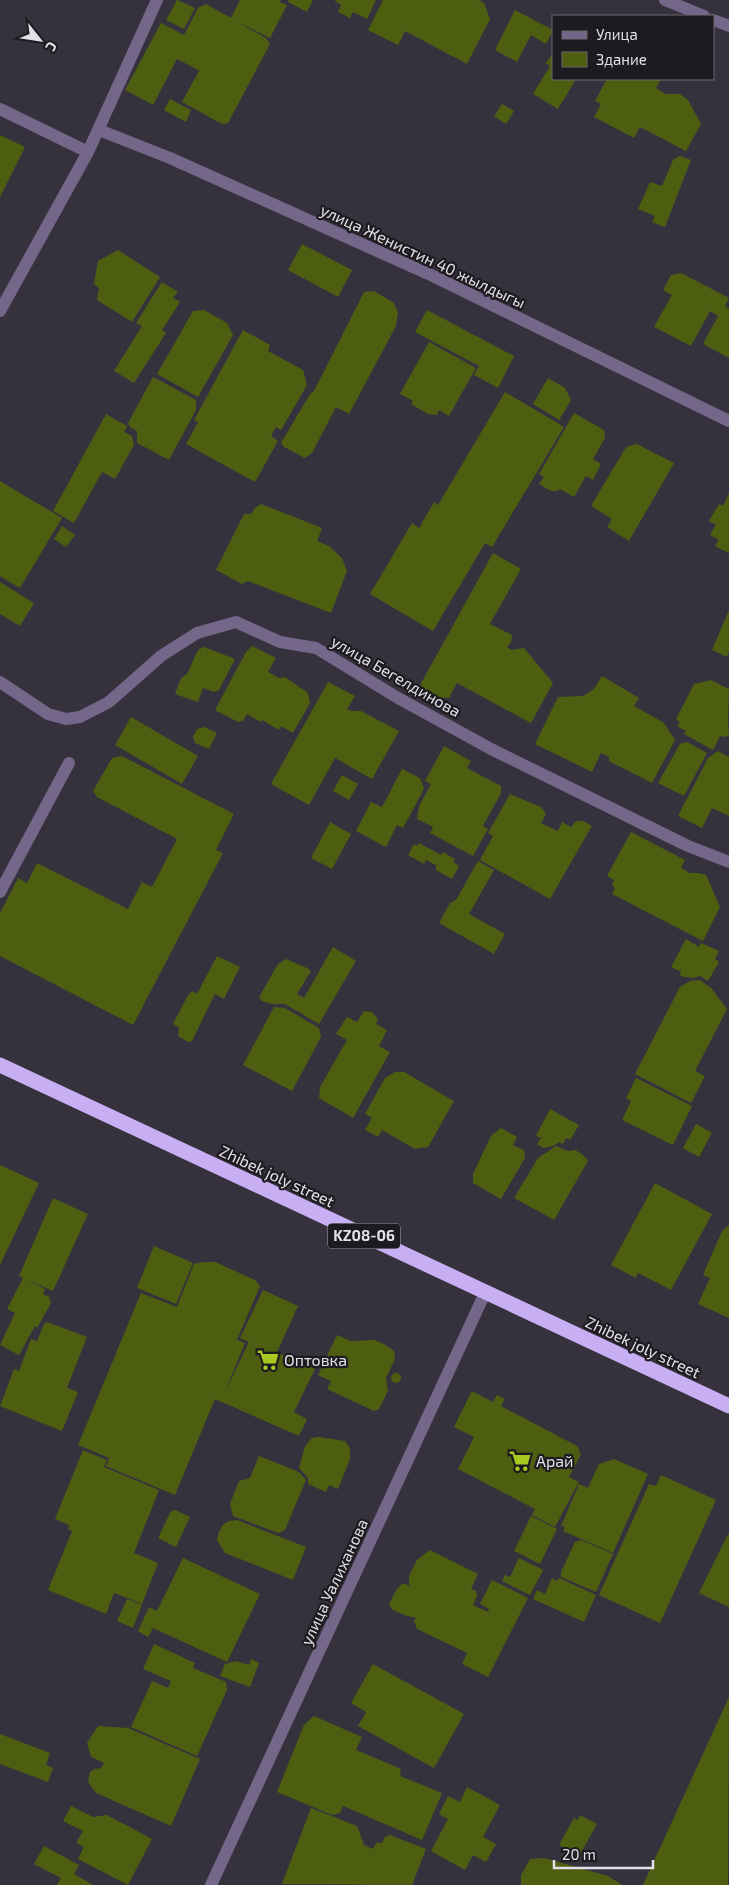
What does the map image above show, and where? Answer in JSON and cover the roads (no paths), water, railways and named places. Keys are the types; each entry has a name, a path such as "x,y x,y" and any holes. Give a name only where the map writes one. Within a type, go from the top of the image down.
{"highway":[{"name":"Zhibek joly street","path":"0,1065 729,1406"}],"street":[{"path":"0,311 88,152 157,0"},
{"path":"665,0 702,15"},
{"path":"714,20 729,26"},
{"path":"0,109 88,152"},
{"name":"улица Женистин 40 жылдыгы","path":"99,130 170,158 433,276 729,421"},
{"name":"улица Бегелдинова","path":"0,682 48,714 66,719 80,717 109,702 161,656 197,633 236,622 280,642 316,648 398,698 493,750 688,846 729,862"},
{"path":"0,892 69,763"},
{"name":"улица Уалиханова","path":"212,1885 486,1293"}],"place":[{"name":"Оптовка","path":"268,1360"},
{"name":"Арай","path":"520,1461"}]}
